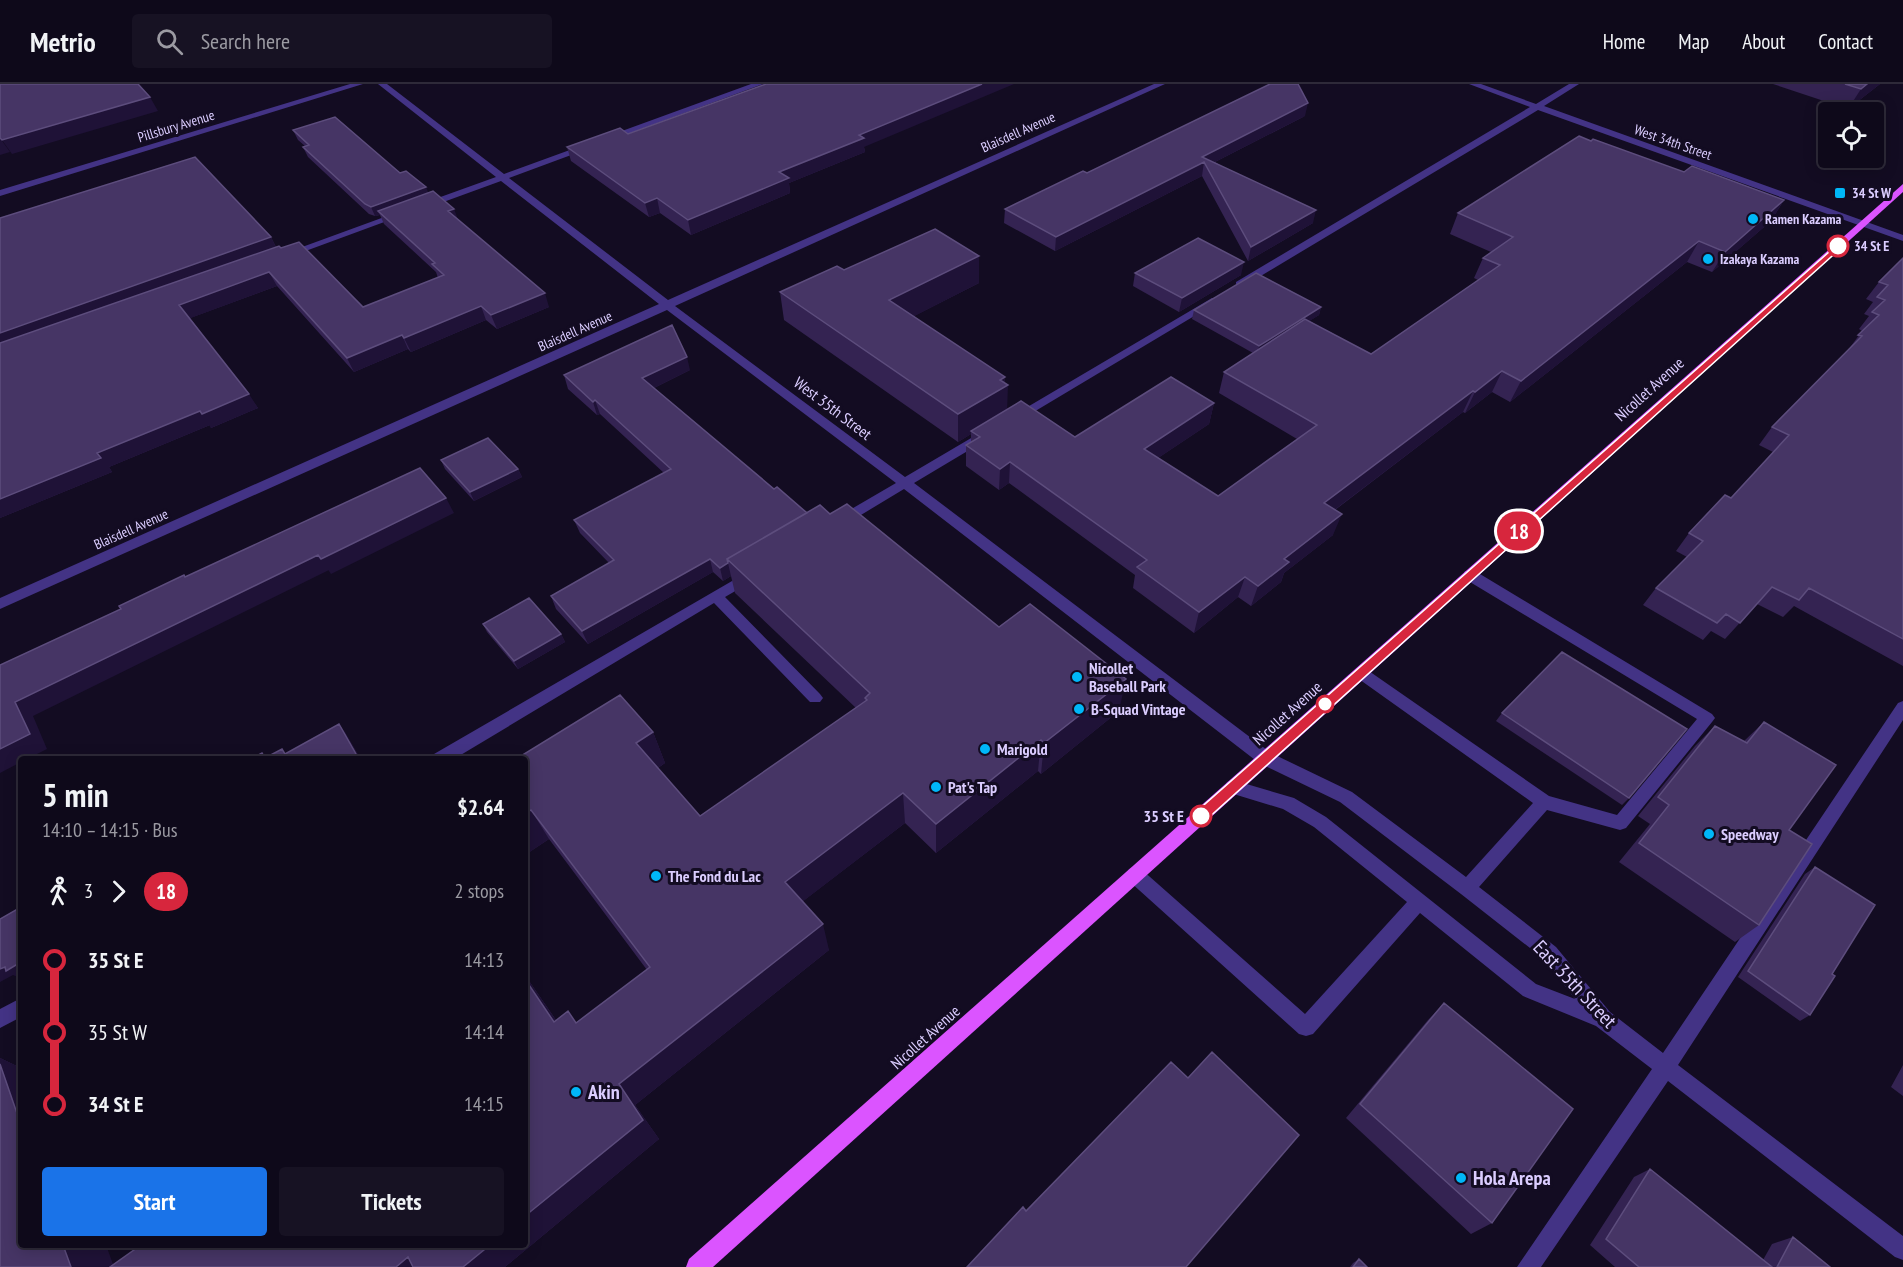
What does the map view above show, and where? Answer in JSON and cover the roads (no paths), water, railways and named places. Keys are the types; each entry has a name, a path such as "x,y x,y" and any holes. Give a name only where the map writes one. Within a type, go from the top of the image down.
{"main road":[{"name":"Nicollet Avenue","path":"697,1267 1903,187"}],"street":[{"name":"Pillsbury Avenue","path":"0,194 359,84"},
{"name":"West 35th Street","path":"382,84 667,305 905,483 1265,758"},
{"path":"281,256 759,84"},
{"name":"Blaisdell Avenue","path":"0,604 1161,84"},
{"name":"West 34th Street","path":"1473,84 1903,238"},
{"path":"1488,89 1498,84"},
{"path":"832,526 1575,84"},
{"path":"445,756 764,567"},
{"path":"1361,673 1544,802 1620,823 1707,718 1470,575"},
{"path":"716,596 815,698"},
{"path":"1528,1267 1665,1067 1903,707"},
{"name":"East 35th Street","path":"1265,758 1346,797 1467,888 1550,952 1603,1019 1903,1249"},
{"path":"1233,787 1288,803 1304,813 1420,901 1530,990 1603,1019"},
{"path":"1467,888 1544,802"},
{"path":"1135,875 1305,1027 1420,901"},
{"path":"0,1019 18,1009"}],"place":[{"name":"34 St W","path":"1840,193"},
{"name":"Ramen Kazama","path":"1753,219"},
{"name":"34 St E","path":"1838,246"},
{"name":"Izakaya Kazama","path":"1708,259"},
{"name":"Nicollet Baseball Park","path":"1077,677"},
{"name":"B-Squad Vintage","path":"1079,709"},
{"name":"Marigold","path":"985,749"},
{"name":"Pat's Tap","path":"936,787"},
{"name":"35 St E","path":"1201,816"},
{"name":"Speedway","path":"1709,834"},
{"name":"The Fond du Lac","path":"656,876"},
{"name":"Akin","path":"576,1092"},
{"name":"Hola Arepa","path":"1461,1178"}]}
